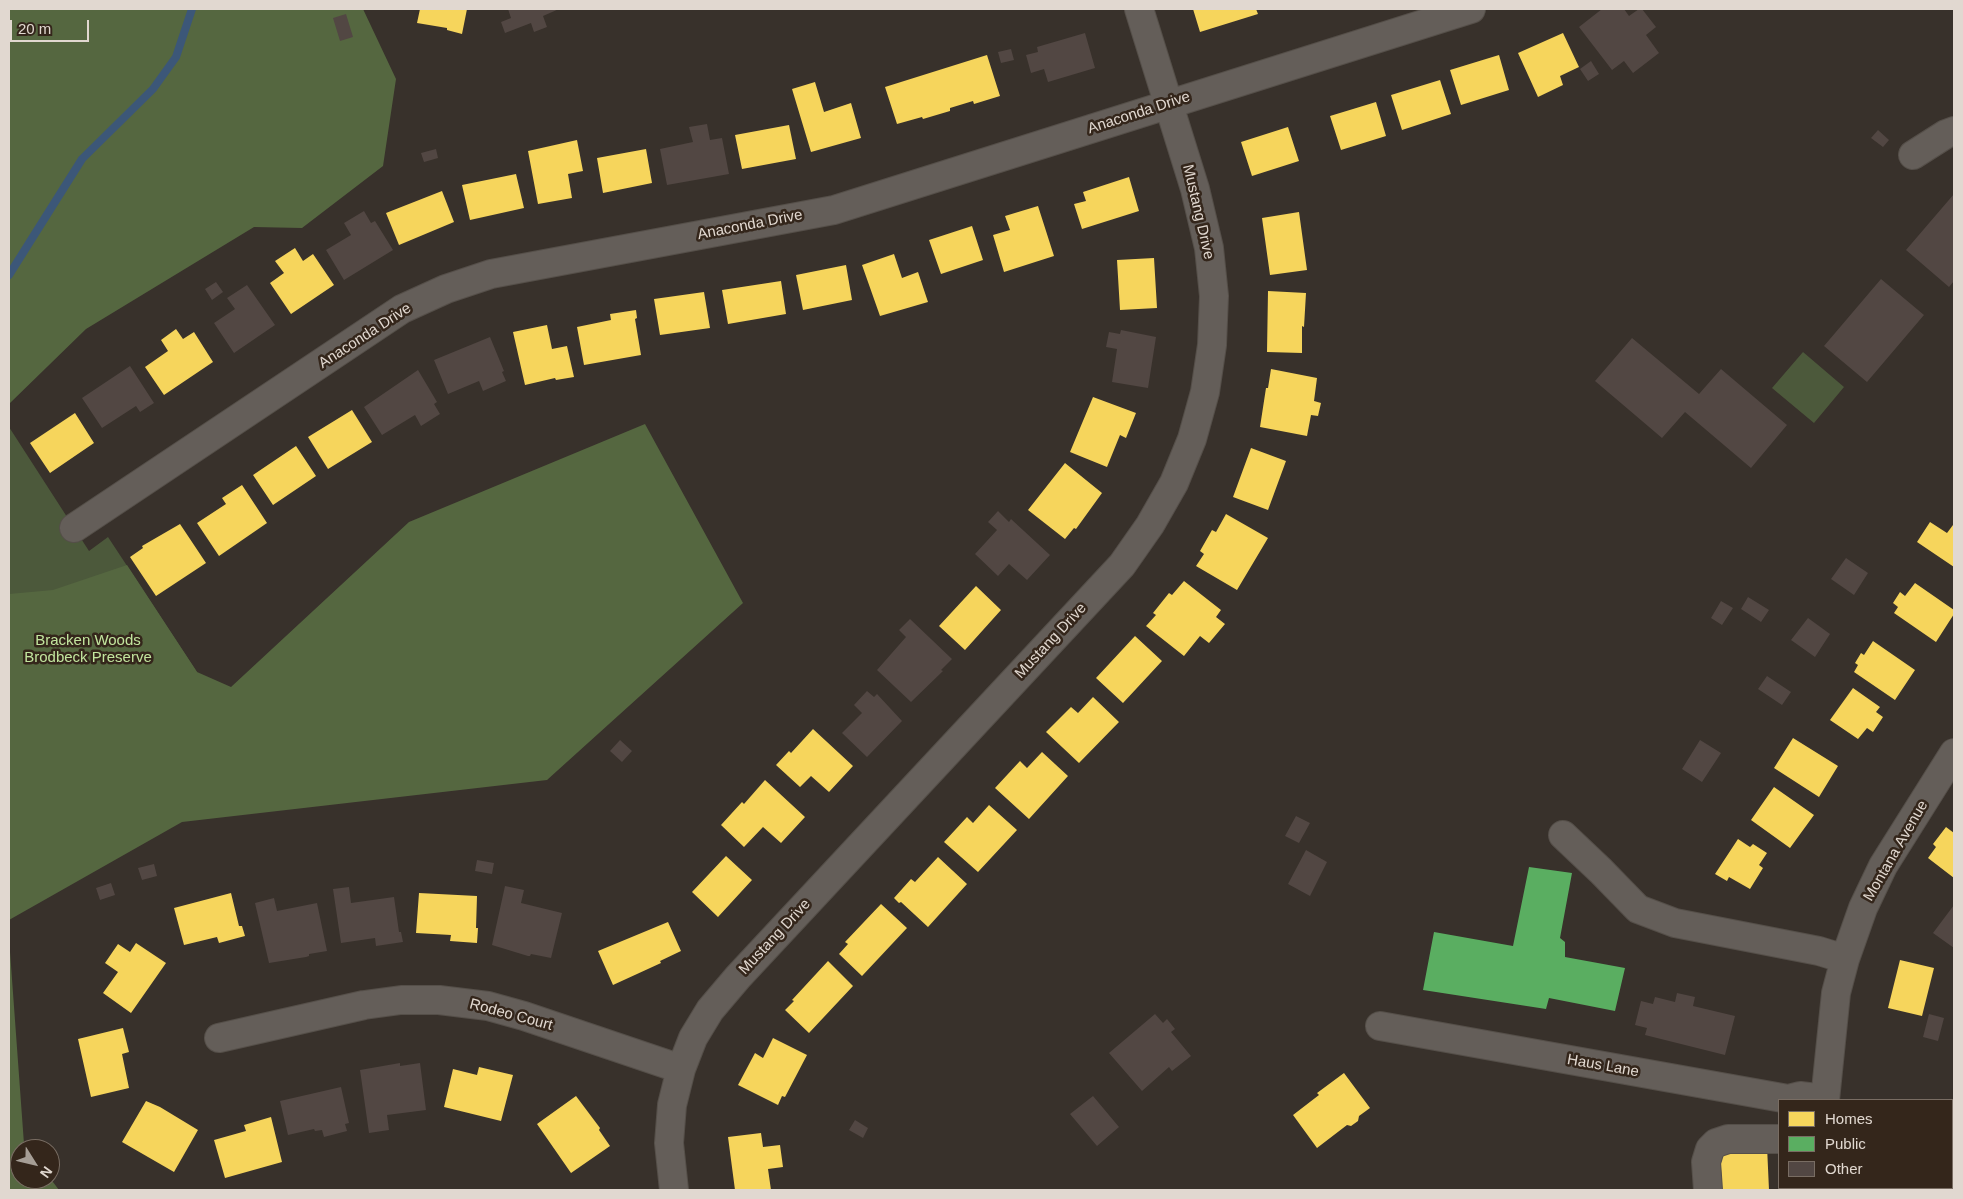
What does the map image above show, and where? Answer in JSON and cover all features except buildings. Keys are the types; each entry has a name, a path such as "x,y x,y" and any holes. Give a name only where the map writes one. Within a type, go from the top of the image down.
{"street":[{"name":"Mustang Drive","path":"674,1190 669,1143 672,1105 681,1069 693,1038 710,1010 738,977 1122,564 1150,525 1174,483 1192,439 1205,392 1212,345 1214,296 1209,248 1195,189 1139,9"},
{"name":"Anaconda Drive","path":"74,528 402,309 446,288 491,274 834,210 1027,150 1168,103 1471,9"},
{"path":"1913,155 1954,131"},
{"name":"Montana Avenue","path":"1825,1099 1836,993 1863,908 1883,866 1954,754"},
{"path":"1563,836 1638,909 1675,923 1819,951 1846,959"},
{"name":"Rodeo Court","path":"219,1038 364,1005 401,1000 439,1000 488,1006 524,1016 681,1069"},
{"name":"Haus Lane","path":"1380,1026 1788,1099 1800,1096 1825,1099"},
{"path":"1708,1190 1706,1162 1710,1148 1716,1143 1728,1139 1778,1139"}],"green space":[{"path":"9,9 363,9 396,79 383,166 302,228 254,227 86,329 9,404"},
{"path":"1803,352 1844,387 1814,423 1772,388"},
{"path":"645,424 743,603 547,780 182,822 9,920 9,594 53,590 127,565 197,672 231,687 409,522"},
{"name":"Bracken Woods Brodbeck Preserve","path":"9,427 89,551 108,537 197,672 9,796"},
{"path":"9,938 24,1139 10,1139 10,1189 59,1190 9,1190"}],"waterway":[{"path":"9,275 82,159 153,89 176,57 192,9"}]}
